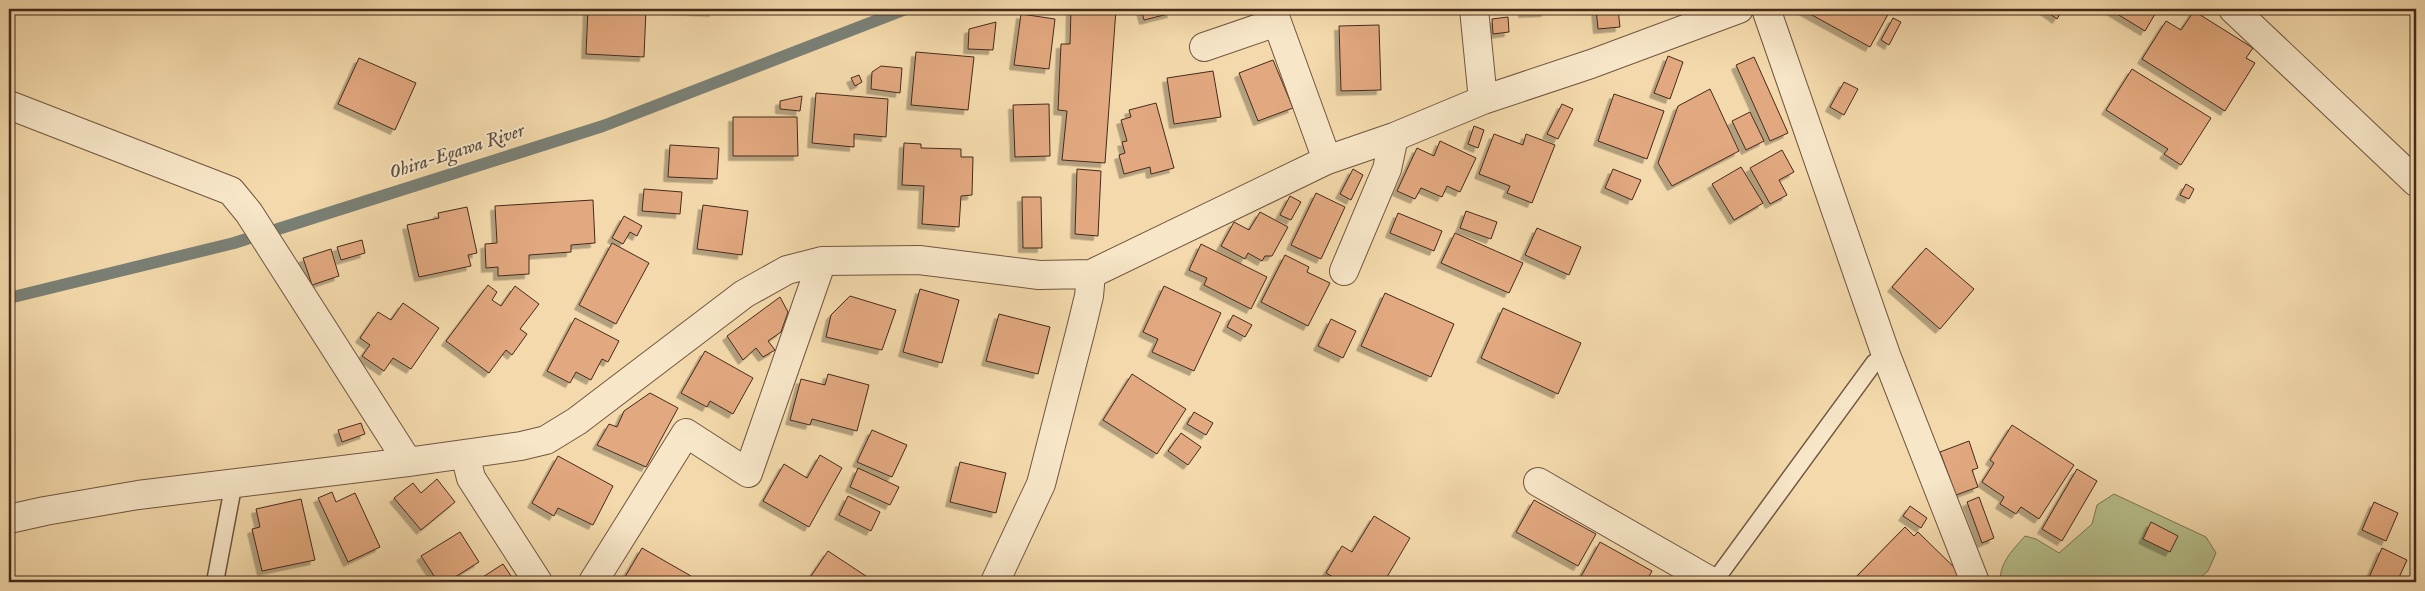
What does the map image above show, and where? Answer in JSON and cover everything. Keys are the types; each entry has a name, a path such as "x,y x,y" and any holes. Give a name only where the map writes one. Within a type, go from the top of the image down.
{"street":[{"path":"1474,9 1483,100"},
{"path":"9,519 138,495 408,462 546,440 577,421 744,294 787,270 822,260 919,260 1039,275 1091,274 1327,160 1394,137 1483,100 1591,64 1739,9"},
{"path":"1766,9 1886,355 1973,582"},
{"path":"2233,9 2416,182"},
{"path":"1204,48 1277,22 1327,160"},
{"path":"9,105 231,191 249,213 408,462"},
{"path":"1344,271 1387,169 1394,137"},
{"path":"593,582 686,433 748,473 822,260"},
{"path":"995,582 1041,484 1082,329 1091,274"},
{"path":"464,454 471,478 538,582"},
{"path":"1538,482 1713,582"}],"lane":[{"path":"1713,582 1874,363 1886,355"},
{"path":"215,582 234,482"}],"green space":[{"path":"2114,494 2206,537 2216,553 2208,571 2195,582 2000,582 2004,563 2025,536 2036,539 2059,553 2092,524 2097,505"}],"building":[{"path":"588,9 646,9 644,57 586,54"},
{"path":"657,9 714,9 714,12"},
{"path":"1071,9 1116,9 1105,163 1062,160 1067,111 1058,110 1061,44 1070,44"},
{"path":"1141,9 1171,9 1172,13 1144,20"},
{"path":"1523,9 1546,9 1546,12 1523,13"},
{"path":"1596,9 1618,9 1620,27 1598,29"},
{"path":"1801,9 1891,9 1870,47"},
{"path":"2043,9 2063,9 2057,19"},
{"path":"2109,9 2158,9 2145,31"},
{"path":"2194,11 2253,48 2246,58 2255,63 2225,111 2142,59 2166,21 2181,30"},
{"path":"1021,14 1055,19 1049,69 1014,65"},
{"path":"1508,17 1509,32 1493,34 1492,19"},
{"path":"1893,18 1901,22 1889,45 1881,40"},
{"path":"996,22 993,50 968,49 969,29"},
{"path":"1379,25 1381,90 1341,91 1339,26"},
{"path":"916,52 974,57 968,110 911,105"},
{"path":"1668,56 1683,62 1670,99 1654,93"},
{"path":"1754,57 1788,133 1770,141 1736,65"},
{"path":"359,58 416,83 395,130 338,104"},
{"path":"1273,60 1293,108 1258,121 1239,73"},
{"path":"881,66 902,68 900,93 871,89 872,72"},
{"path":"2132,69 2211,118 2181,165 2164,154 2168,149 2106,110"},
{"path":"1213,71 1221,117 1174,124 1167,78"},
{"path":"859,75 862,82 855,86 851,78"},
{"path":"1844,82 1858,89 1844,115 1830,107"},
{"path":"1710,89 1739,151 1672,186 1658,163 1678,106"},
{"path":"816,93 888,99 886,137 854,134 854,147 812,143"},
{"path":"1614,94 1664,111 1647,159 1598,141"},
{"path":"802,96 800,111 780,109 780,101"},
{"path":"1156,103 1174,168 1151,174 1150,167 1124,174 1119,155 1125,153 1122,142 1127,141 1121,120 1131,117 1129,110"},
{"path":"1049,104 1050,156 1015,157 1013,105"},
{"path":"1562,104 1573,109 1558,139 1547,134"},
{"path":"1750,112 1764,141 1746,150 1732,121"},
{"path":"733,117 797,117 798,156 733,156"},
{"path":"1474,126 1484,130 1478,148 1468,144"},
{"path":"1494,134 1523,145 1526,134 1555,145 1532,203 1507,193 1510,186 1479,174"},
{"path":"1440,141 1476,158 1460,192 1447,186 1442,197 1421,188 1415,199 1397,191 1417,148 1434,156"},
{"path":"904,143 921,144 921,148 961,149 961,157 973,157 972,195 961,196 959,227 922,224 924,186 902,185"},
{"path":"670,145 719,148 717,179 668,177"},
{"path":"1782,150 1794,172 1779,180 1787,195 1770,204 1750,168"},
{"path":"1741,167 1763,203 1734,220 1712,184"},
{"path":"1077,169 1101,171 1098,236 1075,234"},
{"path":"1353,169 1363,175 1351,200 1340,194"},
{"path":"1613,169 1641,180 1632,200 1605,188"},
{"path":"2186,184 2194,189 2189,199 2180,195"},
{"path":"644,189 682,192 680,214 642,211"},
{"path":"1316,193 1345,207 1321,259 1291,245"},
{"path":"1290,196 1301,202 1291,220 1280,215"},
{"path":"1022,197 1041,197 1042,248 1023,248"},
{"path":"593,200 595,243 571,245 571,252 529,255 529,274 498,276 498,267 486,268 485,244 497,243 495,206"},
{"path":"703,205 748,211 742,255 697,249"},
{"path":"467,207 477,253 468,255 471,266 419,277 407,225 439,218 438,213"},
{"path":"1466,211 1497,222 1491,239 1460,228"},
{"path":"1260,212 1288,227 1272,256 1265,256 1262,261 1248,253 1245,259 1221,246 1234,222 1249,230"},
{"path":"1398,213 1442,231 1434,251 1390,233"},
{"path":"624,216 642,226 637,236 630,232 623,244 612,238"},
{"path":"1537,228 1581,247 1569,275 1525,255"},
{"path":"1455,233 1523,263 1509,293 1441,263"},
{"path":"362,240 365,253 341,260 337,247"},
{"path":"612,243 649,263 616,324 579,305"},
{"path":"1201,244 1267,277 1251,309 1204,285 1207,278 1189,270"},
{"path":"1926,248 1974,289 1940,329 1892,287"},
{"path":"331,249 339,276 312,285 303,258"},
{"path":"1285,255 1309,267 1307,272 1330,283 1308,326 1261,302"},
{"path":"488,285 497,292 492,300 501,306 515,286 539,304 520,329 527,334 512,355 506,350 489,373 446,341"},
{"path":"1164,286 1221,313 1194,371 1152,352 1158,339 1143,332"},
{"path":"920,289 959,300 942,363 903,352"},
{"path":"1385,293 1454,324 1431,377 1361,346"},
{"path":"850,296 896,310 882,350 826,337 831,315"},
{"path":"780,297 788,312 781,332 768,341 775,350 763,357 756,348 743,360 727,336"},
{"path":"403,303 439,328 411,369 393,358 384,371 362,356 370,345 360,338 378,312 391,320"},
{"path":"1503,308 1581,343 1558,394 1481,358"},
{"path":"999,314 1050,327 1038,374 986,361"},
{"path":"1233,315 1252,325 1245,337 1227,327"},
{"path":"575,318 619,341 608,362 602,359 591,380 576,372 570,383 547,371"},
{"path":"1331,319 1356,331 1343,358 1318,346"},
{"path":"705,351 753,378 733,414 710,401 707,407 681,393"},
{"path":"828,374 869,385 857,431 812,419 810,425 790,420 801,379 825,385"},
{"path":"1132,374 1186,409 1157,454 1103,420"},
{"path":"650,393 678,408 646,467 597,445 609,424 617,427 624,411"},
{"path":"1194,412 1213,423 1206,435 1187,424"},
{"path":"361,423 365,434 342,442 338,430"},
{"path":"2012,425 2074,465 2039,519 2021,507 2016,514 2000,504 2004,497 1982,482 1994,463 1990,460"},
{"path":"872,430 907,445 892,477 857,462"},
{"path":"1181,433 1201,447 1188,465 1168,451"},
{"path":"1969,441 1978,468 1972,470 1978,487 1956,495 1940,452"},
{"path":"820,455 842,468 809,527 763,501 784,464 807,478"},
{"path":"558,456 613,486 593,525 558,508 554,516 532,503"},
{"path":"960,462 1006,473 996,513 950,502"},
{"path":"858,468 899,487 890,505 850,487"},
{"path":"2077,469 2097,481 2062,541 2042,529"},
{"path":"437,479 455,502 421,530 394,498 413,483 421,493"},
{"path":"332,492 336,502 355,493 380,547 348,562 318,498"},
{"path":"848,496 880,512 871,531 839,515"},
{"path":"1979,497 1994,538 1982,543 1967,502"},
{"path":"301,499 315,560 262,571 252,529 260,527 256,509"},
{"path":"1534,500 1596,534 1578,566 1516,532"},
{"path":"2374,502 2398,513 2386,541 2362,530"},
{"path":"1910,506 1927,518 1921,528 1903,516"},
{"path":"1374,516 1410,538 1384,582 1342,582 1326,573 1342,546 1352,552"},
{"path":"2151,522 2178,536 2170,552 2143,539"},
{"path":"1905,527 1914,536 1918,532 1962,575 1955,582 1894,582 1892,580 1889,582 1864,582 1857,576"},
{"path":"460,532 479,562 447,582 438,582 421,556"},
{"path":"1600,542 1652,571 1646,582 1578,582"},
{"path":"642,548 691,576 687,582 622,582"},
{"path":"2382,548 2407,560 2397,582 2367,582"},
{"path":"828,551 875,582 807,582"},
{"path":"503,564 515,582 475,582"}],"waterway":[{"name":"Ohira-Egawa River","path":"9,298 234,243 603,126 906,9"}]}
